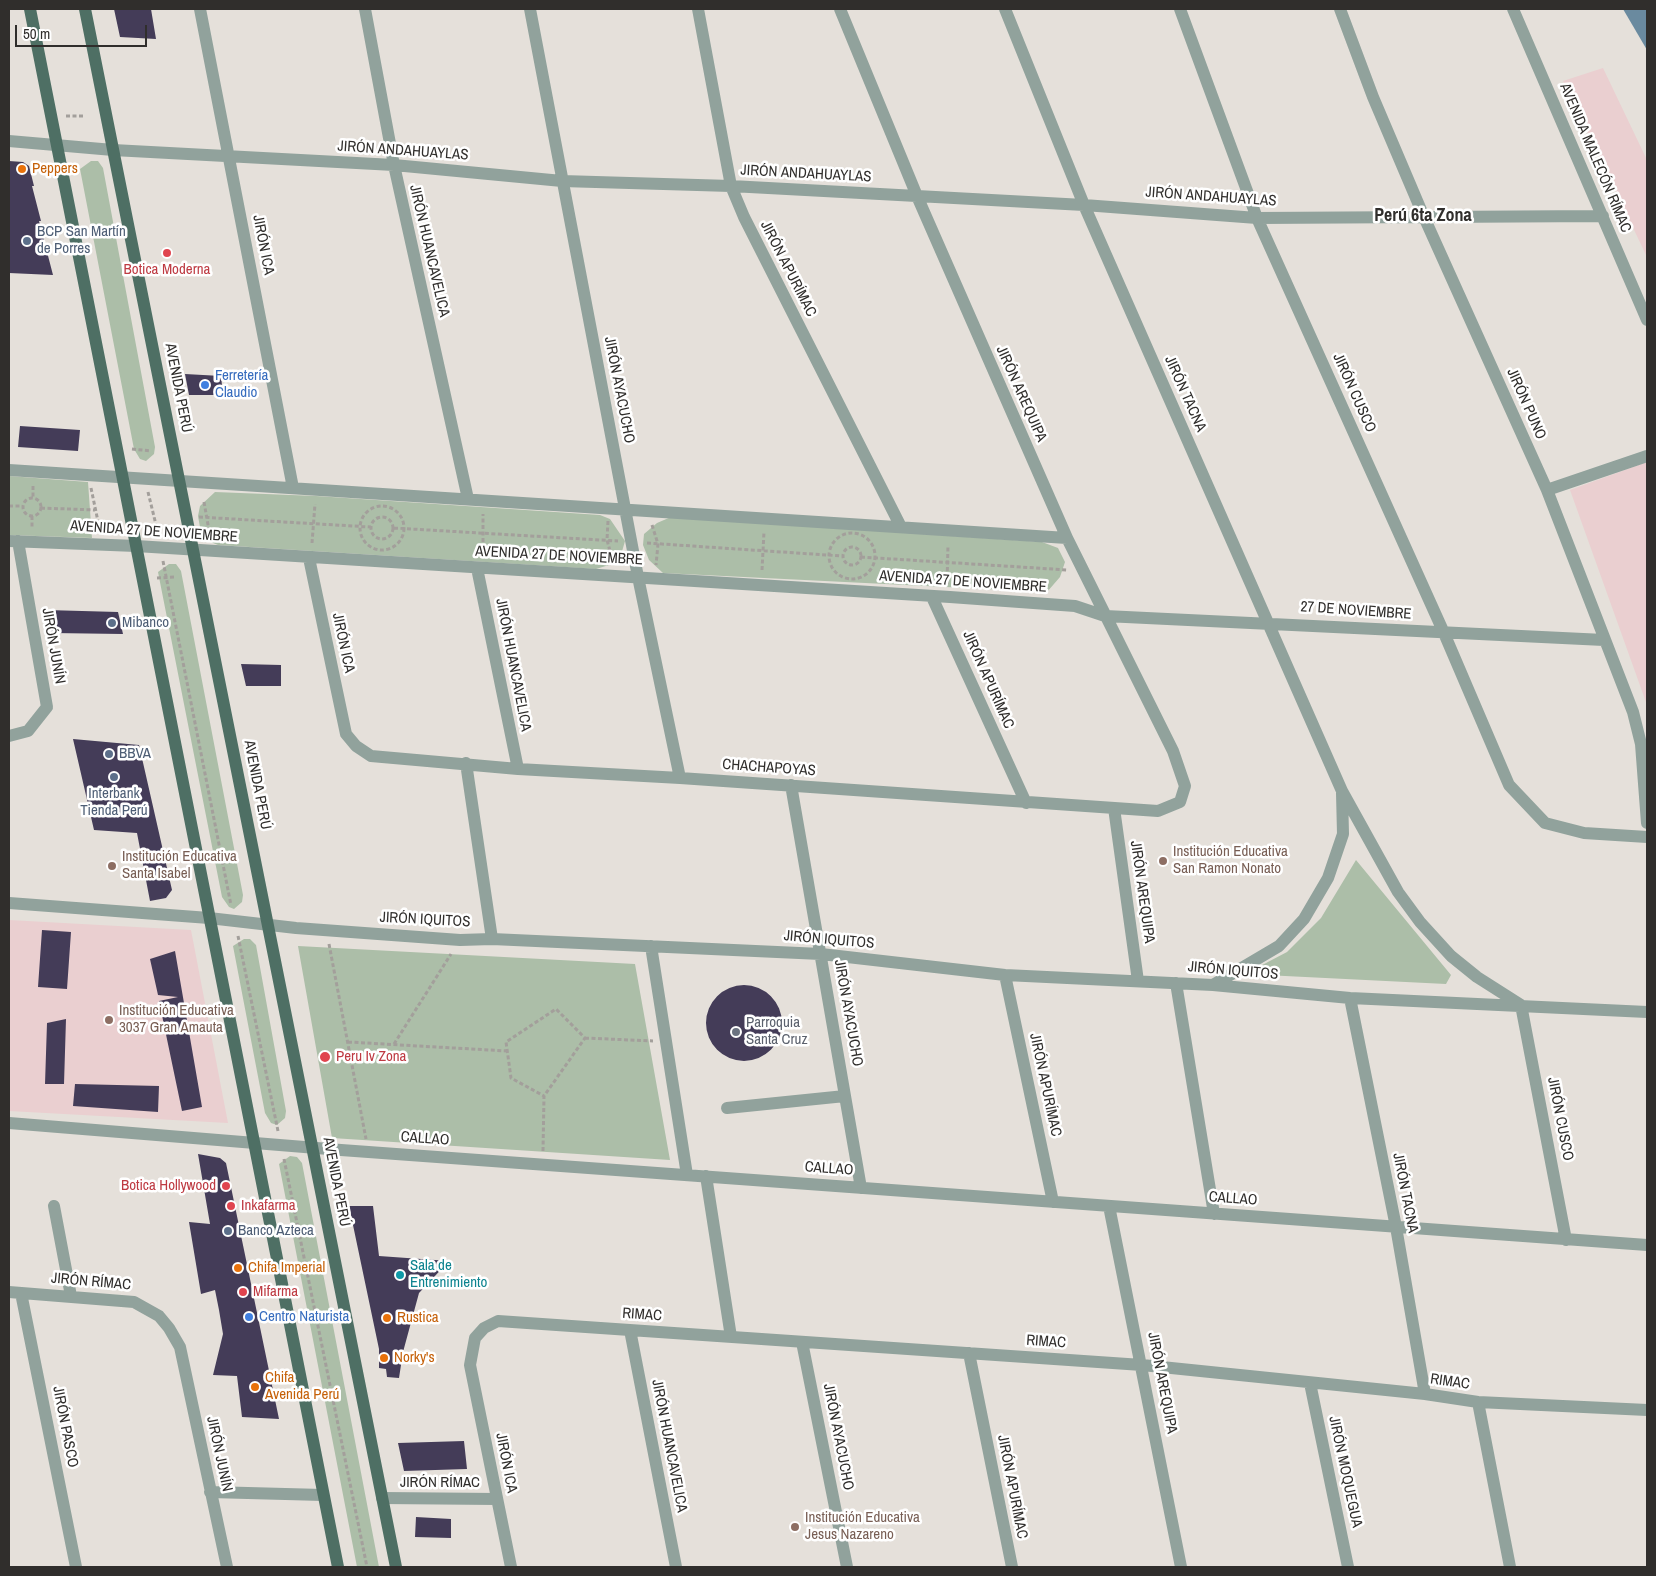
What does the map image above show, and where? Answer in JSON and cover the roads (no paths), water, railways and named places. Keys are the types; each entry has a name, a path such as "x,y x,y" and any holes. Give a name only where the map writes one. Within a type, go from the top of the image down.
{"main road":[{"path":"30,9 338,1567"},
{"name":"AVENIDA PERÚ","path":"85,9 396,1567"}],"street":[{"name":"JIRÓN ICA","path":"200,9 293,488"},
{"name":"JIRÓN HUANCAVELICA","path":"365,9 394,165 468,499"},
{"name":"JIRÓN AYACUCHO","path":"530,9 638,577 680,778"},
{"name":"JIRÓN APURÍMAC","path":"698,9 731,186 744,217 901,527"},
{"name":"JIRÓN AREQUIPA","path":"840,9 917,196 1067,538 1173,751 1185,786"},
{"name":"JIRÓN TACNA","path":"1004,9 1084,205 1342,791 1398,892 1420,922 1451,956 1477,977 1522,1005"},
{"name":"JIRÓN CUSCO","path":"1180,9 1257,218 1444,633 1509,785 1545,823 1584,833 1647,838"},
{"name":"JIRÓN PUNO","path":"1340,9 1372,97 1547,490 1633,712 1641,744 1647,823"},
{"name":"AVENIDA MALECÓN RÍMAC","path":"1513,9 1647,320"},
{"name":"JIRÓN ANDAHUAYLAS","path":"9,141 113,150 394,165 562,181 731,186 1084,205 1257,218 1603,216"},
{"path":"1547,490 1647,456"},
{"path":"9,470 179,479 1067,538"},
{"name":"AVENIDA 27 DE NOVIEMBRE","path":"13,541 480,565 1075,606 1105,616"},
{"name":"JIRÓN JUNÍN","path":"9,736 28,731 47,707 13,541"},
{"name":"JIRÓN ICA","path":"310,555 346,734"},
{"name":"JIRÓN HUANCAVELICA","path":"480,565 518,769"},
{"name":"JIRÓN APURÍMAC","path":"932,597 1026,804"},
{"name":"27 DE NOVIEMBRE","path":"1105,616 1268,622 1444,633 1604,640"},
{"name":"CHACHAPOYAS","path":"346,734 356,746 371,756 518,769 680,778 1026,804 1158,811 1180,802 1185,786"},
{"path":"466,763 492,939"},
{"name":"JIRÓN AYACUCHO","path":"791,786 861,1188"},
{"name":"JIRÓN TACNA","path":"1213,985 1279,946 1304,919 1328,878 1343,834 1342,791"},
{"name":"JIRÓN AREQUIPA","path":"1114,808 1138,981"},
{"name":"JIRÓN IQUITOS","path":"9,903 460,940 492,939 821,954 1006,975 1213,985 1350,998 1647,1012"},
{"path":"651,946 687,1175"},
{"name":"JIRÓN APURÍMAC","path":"1006,975 1053,1202"},
{"path":"1176,983 1214,1214"},
{"name":"JIRÓN TACNA","path":"1350,998 1396,1227 1425,1394"},
{"name":"JIRÓN CUSCO","path":"1522,1005 1566,1240"},
{"path":"728,1108 845,1096"},
{"name":"CALLAO","path":"9,1123 369,1152 1647,1246"},
{"path":"706,1176 731,1337"},
{"path":"54,1206 71,1296"},
{"name":"JIRÓN AREQUIPA","path":"1109,1206 1181,1567"},
{"name":"JIRÓN RÍMAC","path":"15,1292 120,1299 146,1308 159,1316 180,1346"},
{"name":"JIRÓN PASCO","path":"15,1292 76,1567"},
{"name":"RIMAC","path":"470,1365 475,1338 484,1328 498,1321 1142,1366 1425,1394 1478,1402 1647,1410"},
{"name":"JIRÓN HUANCAVELICA","path":"630,1330 676,1567"},
{"name":"JIRÓN AYACUCHO","path":"802,1342 847,1567"},
{"name":"JIRÓN JUNÍN","path":"180,1346 227,1567"},
{"name":"JIRÓN APURÍMAC","path":"969,1354 1012,1567"},
{"name":"JIRÓN ICA","path":"470,1365 511,1567"},
{"name":"JIRÓN MOQUEGUA","path":"1310,1383 1348,1567"},
{"path":"1478,1402 1510,1567"},
{"path":"210,1492 323,1495"},
{"name":"JIRÓN RÍMAC","path":"382,1498 497,1499"}],"water":[{"path":"1623,9 1647,9 1647,50"}],"place":[{"name":"Peppers","path":"22,169"},
{"name":"BCP San Martín de Porres","path":"27,241"},
{"name":"Botica Moderna","path":"167,253"},
{"name":"Ferretería Claudio","path":"205,385"},
{"name":"Mibanco","path":"112,623"},
{"name":"BBVA","path":"109,754"},
{"name":"Interbank Tienda Perú","path":"114,777"},
{"name":"Institución Educativa San Ramon Nonato","path":"1163,861"},
{"name":"Institución Educativa Santa Isabel","path":"112,866"},
{"name":"Institución Educativa 3037 Gran Amauta","path":"109,1020"},
{"name":"Parroquia Santa Cruz","path":"736,1032"},
{"name":"Peru Iv Zona","path":"325,1057"},
{"name":"Botica Hollywood","path":"226,1186"},
{"name":"Inkafarma","path":"231,1206"},
{"name":"Banco Azteca","path":"228,1231"},
{"name":"Chifa Imperial","path":"238,1268"},
{"name":"Sala de Entrenimiento","path":"400,1275"},
{"name":"Mifarma","path":"243,1292"},
{"name":"Centro Naturista","path":"249,1317"},
{"name":"Rustica","path":"387,1318"},
{"name":"Norky's","path":"384,1358"},
{"name":"Chifa Avenida Perú","path":"255,1387"},
{"name":"Institución Educativa Jesus Nazareno","path":"795,1527"}],"district":[{"name":"Perú 6ta Zona","path":"1423,216"}]}
